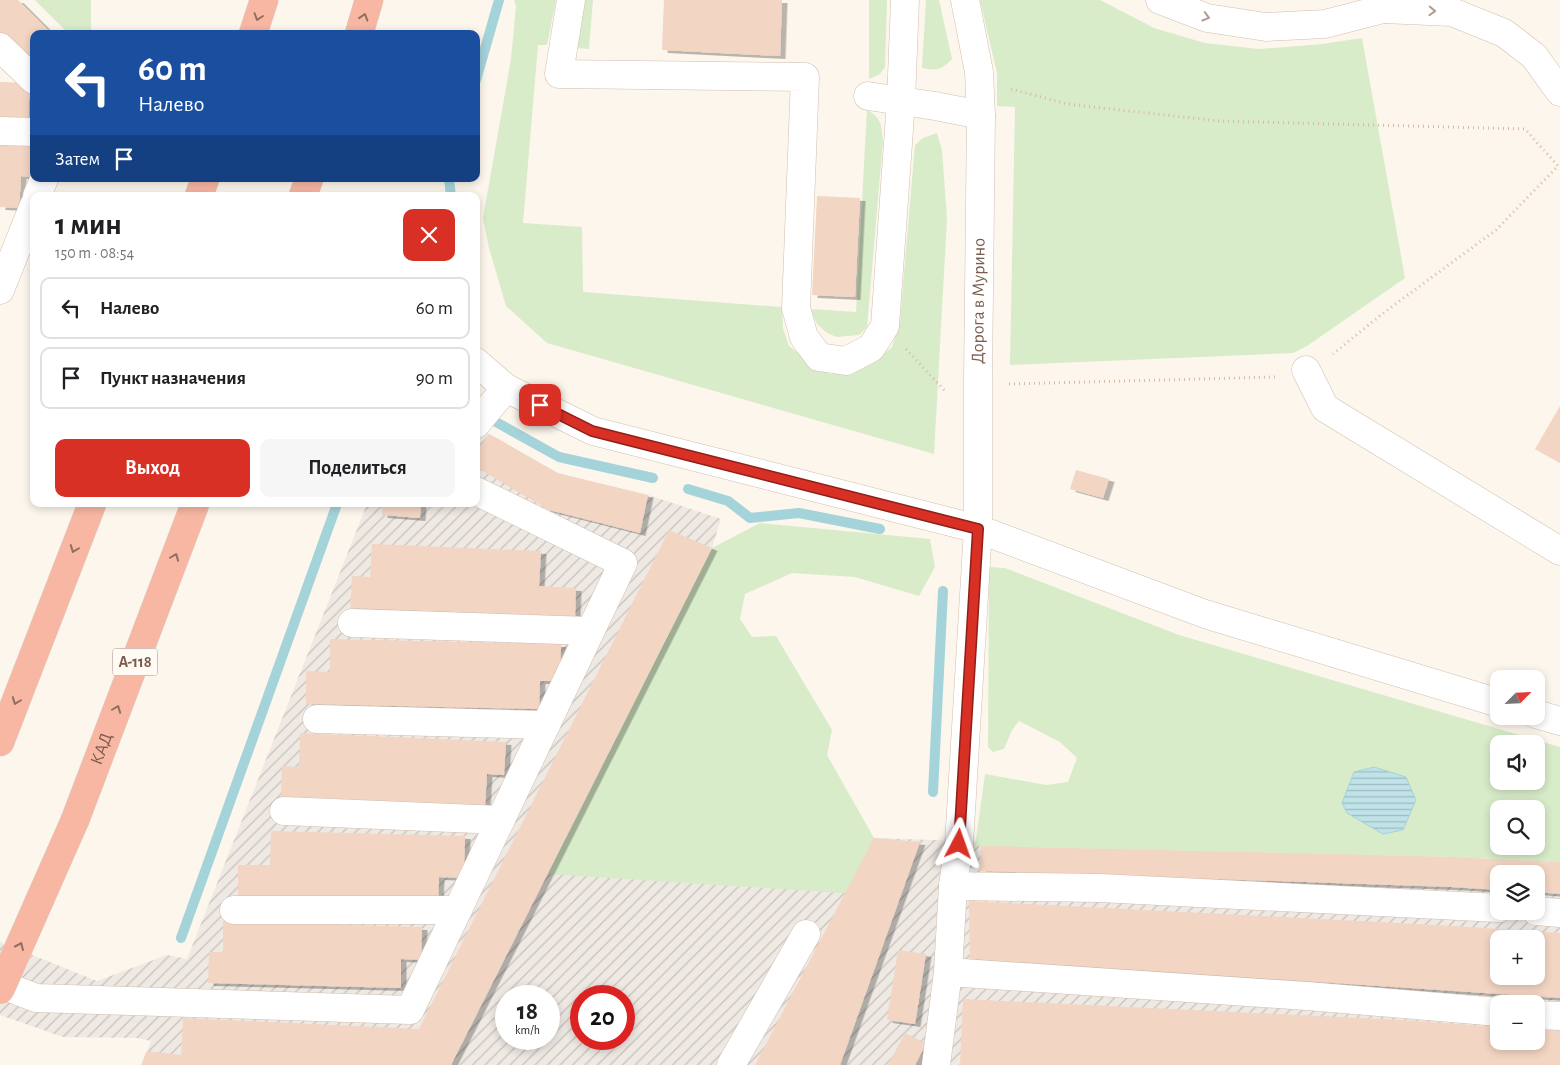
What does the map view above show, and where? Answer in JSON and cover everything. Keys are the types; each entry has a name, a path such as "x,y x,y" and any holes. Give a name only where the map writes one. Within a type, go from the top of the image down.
{"highway":[{"path":"254,30 264,0"},
{"path":"359,30 369,0"},
{"path":"0,742 91,507"},
{"name":"КАД","path":"0,990 75,820 194,507"}],"street":[{"path":"571,0 559,74 804,77 796,308 804,337 819,357 846,361 871,348 885,326 901,101 905,0"},
{"name":"Дорога в Мурино","path":"936,1065 948,972 953,886 959,844 978,529 981,115 979,72 965,0"},
{"path":"1160,0 1207,18 1266,27 1325,24 1392,4 1452,12 1504,33 1534,56 1560,92"},
{"path":"0,47 30,76"},
{"path":"868,96 981,115"},
{"path":"0,130 30,132"},
{"path":"0,290 11,234 30,210"},
{"path":"480,365 506,388 592,431 978,529 1205,614 1490,700"},
{"path":"1306,370 1325,408 1560,551"},
{"path":"480,419 506,388"},
{"path":"0,984 36,998 410,1010 623,563 480,493"},
{"path":"352,623 590,631"},
{"path":"1545,717 1560,721"},
{"path":"317,719 546,725"},
{"path":"284,811 500,820"},
{"path":"953,886 1100,888 1490,908"},
{"path":"234,910 458,910"},
{"path":"1545,912 1560,913"},
{"path":"731,1065 806,934"},
{"path":"948,972 1307,996 1490,1011"},
{"path":"1545,1015 1560,1016"}],"path":[{"path":"978,380 1006,384 1293,376 1329,358 1382,314 1496,230 1558,166 1525,129 1219,121 1067,104 1009,88 979,72"},
{"path":"885,326 947,393"}],"shaded area":[{"path":"480,426 489,434 557,473 648,495 721,519 712,548 547,874 874,838 1560,862 1560,1065 141,1065 151,1041 137,1038 63,1037 0,1015 0,942 97,981 167,955 187,959 366,507 480,507"}],"green space":[{"path":"35,0 91,0 91,30 65,30"},
{"path":"514,0 556,0 547,45 538,45 523,223 582,227 583,292 782,307 783,328 789,346 830,374 850,372 873,363 892,347 900,320 915,145 923,138 937,133 942,150 947,219 934,454 547,343 506,306 489,248 483,218 511,59 516,6"},
{"path":"582,0 593,0 589,49 576,48"},
{"path":"869,0 887,0 885,67 880,74 869,79"},
{"path":"926,0 939,0 952,59 942,67 935,69 922,68"},
{"path":"980,0 1100,0 1154,28 1205,43 1259,49 1322,44 1362,38 1405,278 1307,346 1293,353 1010,365 1015,107 997,106 997,73"},
{"path":"867,110 878,119 883,141 867,327 859,335 837,337 827,333 817,324 810,309 856,312"},
{"path":"760,523 930,539 935,567 919,596 855,577 792,573 745,594 740,619 752,637 776,636 832,730 827,755 874,838 857,894 547,874 712,548"},
{"path":"989,567 1005,568 1179,635 1519,735 1490,735 1490,790 1545,790 1545,743 1560,747 1560,862 1451,857 975,846 985,774 1046,785 1068,782 1077,758 1060,742 1019,721 1012,730 1004,749 993,752 988,747"}],"water":[{"path":"1374,767 1406,777 1416,800 1403,830 1383,834 1347,813 1342,803 1354,772"}],"building":[{"path":"0,0 18,0 48,30 30,30 30,63 0,33"},
{"path":"664,0 782,0 780,56 662,50"},
{"path":"0,82 30,83 28,120 0,118"},
{"path":"0,144 30,146 30,177 21,176 19,208 0,207"},
{"path":"817,196 860,198 855,297 812,295"},
{"path":"1560,406 1560,463 1535,449"},
{"path":"489,434 557,473 648,495 640,533 549,510 480,469 480,447"},
{"path":"1076,470 1109,479 1103,498 1070,489"},
{"path":"382,507 421,507 420,518 382,515"},
{"path":"669,530 712,548 451,1065 141,1065 147,1051 181,1055 183,1018 419,1029"},
{"path":"372,544 541,551 539,586 576,588 575,617 350,608 352,576 370,577"},
{"path":"330,639 561,644 560,681 540,681 539,709 306,704 306,671 330,672"},
{"path":"300,733 506,742 504,775 487,774 485,806 281,797 282,766 299,767"},
{"path":"271,831 465,836 464,878 439,877 438,901 238,896 238,865 270,865"},
{"path":"874,838 920,842 840,1065 755,1065"},
{"path":"981,846 1451,857 1560,862 1560,894 1545,893 1545,865 1490,865 1490,889 980,871"},
{"path":"969,901 1515,930 1490,930 1490,985 1545,985 1545,932 1560,933 1560,998 1545,997 1545,995 1515,995 970,959"},
{"path":"223,921 422,927 421,960 401,959 401,988 208,983 209,952 223,952"},
{"path":"898,950 926,954 915,1024 887,1020"},
{"path":"963,999 1402,1020 1490,1026 1490,1050 1545,1050 1545,1030 1560,1031 1560,1065 960,1065"},
{"path":"905,1033 926,1044 915,1065 888,1065"}],"waterway":[{"path":"480,66 499,0"},
{"path":"449,182 451,192"},
{"path":"496,422 559,457 653,478"},
{"path":"688,489 728,501 750,518 799,513 880,529"},
{"path":"181,938 336,507"},
{"path":"933,792 943,591"}],"route":[{"path":"540,405 592,431 978,529 959,844"}]}
